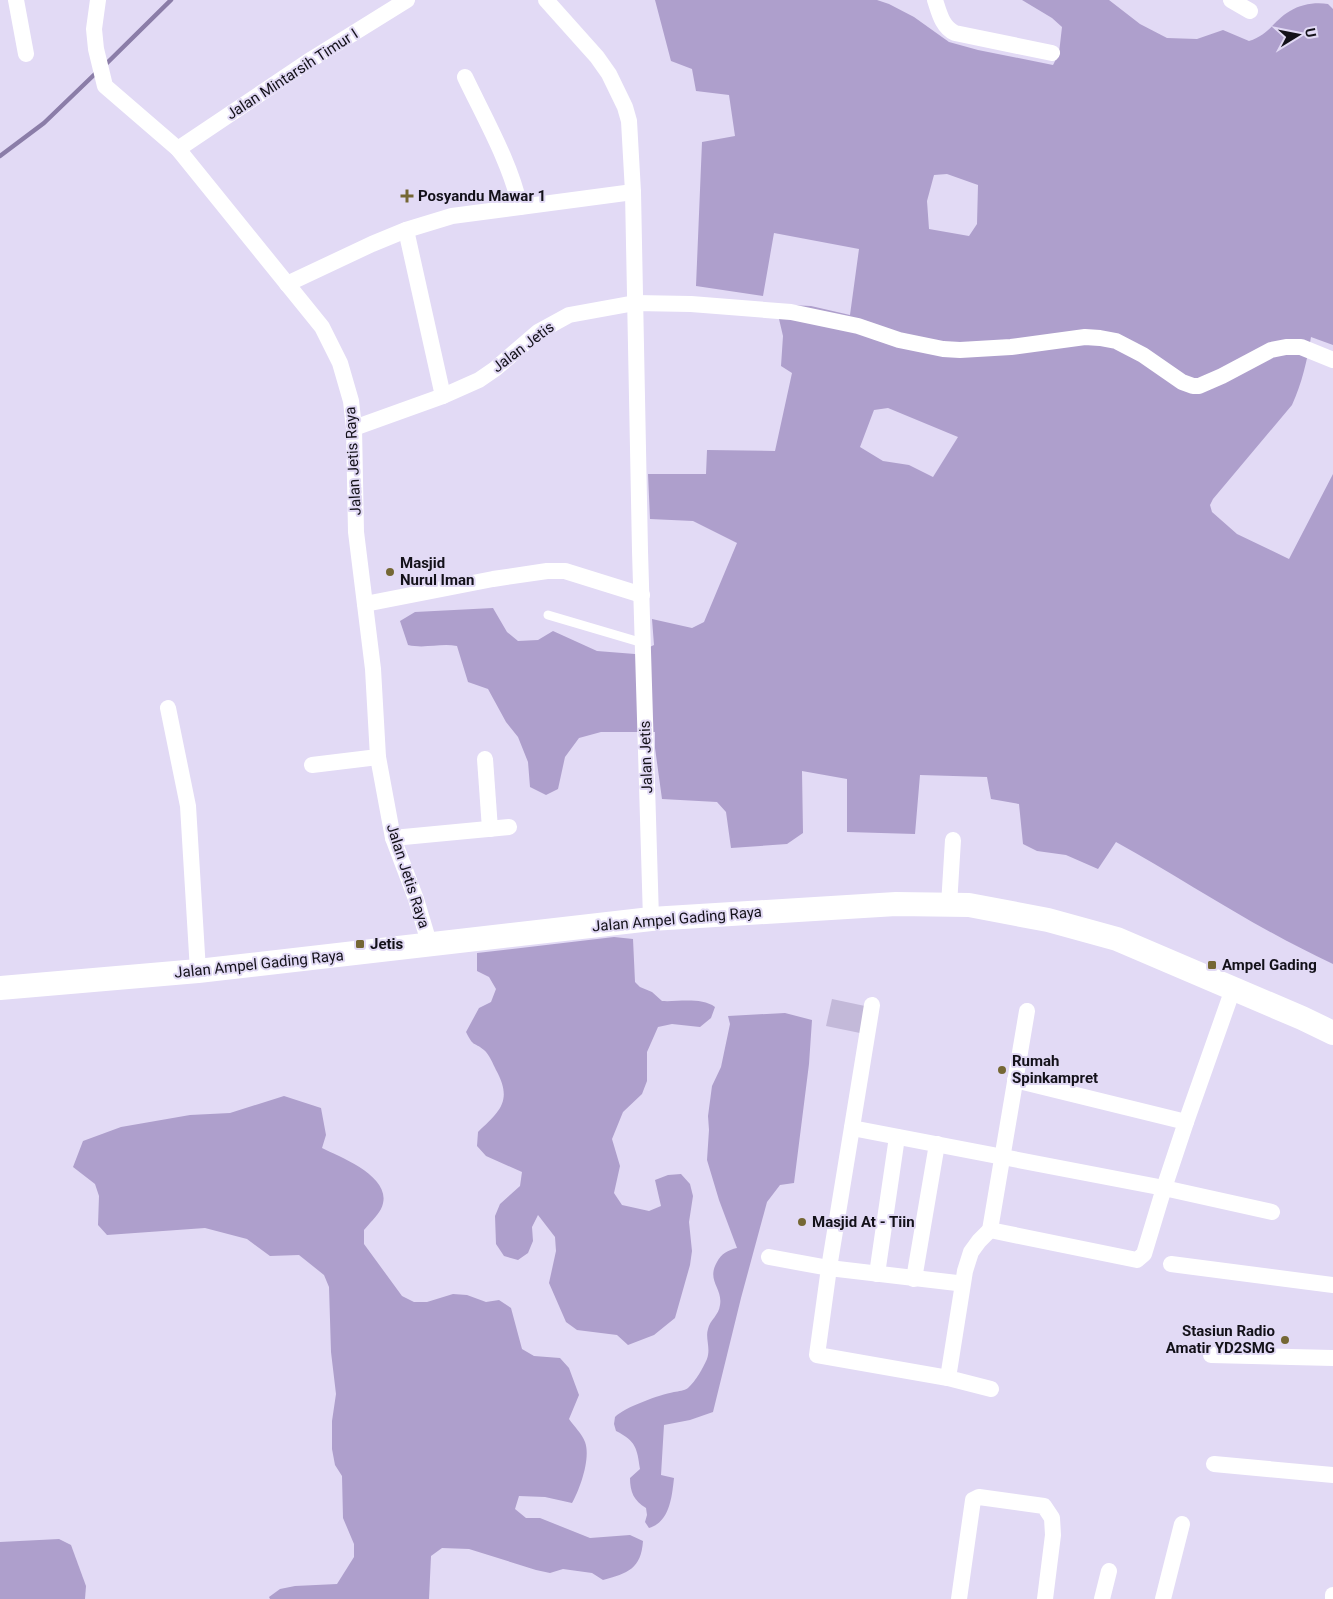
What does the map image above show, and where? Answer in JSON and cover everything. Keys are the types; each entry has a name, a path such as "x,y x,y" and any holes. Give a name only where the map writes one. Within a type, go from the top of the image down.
{"main road":[{"name":"Jalan Ampel Gading Raya","path":"0,988 198,971 430,946 651,919 896,904 969,905 1048,920 1117,939 1333,1033"}],"street":[{"path":"16,0 26,54"},
{"name":"Jalan Jetis Raya","path":"98,0 94,29 96,49 105,86 178,149 322,327 340,363 351,401 354,428 356,532 373,669 378,757 393,838 416,899 430,946"},
{"name":"Jalan Mintarsih Timur I","path":"178,149 312,60 407,0"},
{"name":"Jalan Jetis","path":"546,0 597,57 609,74 625,107 629,121 633,192 651,919"},
{"path":"935,0 941,18 947,28 955,33 1052,53"},
{"path":"1231,0 1250,11"},
{"path":"465,77 509,171 520,207"},
{"path":"286,284 406,230 452,216 633,192"},
{"path":"406,230 443,396"},
{"path":"635,303 692,304 792,312 858,326 899,340 943,349 960,350 1003,347 1085,337 1100,338 1116,342 1143,355 1182,382 1193,386 1199,386 1222,376 1271,350 1286,347 1301,347 1333,359"},
{"name":"Jalan Jetis","path":"354,428 443,396 479,380 495,369 538,332 569,315 635,303"},
{"path":"365,604 493,578 547,571 565,571 642,595"},
{"path":"168,708 188,806 198,971"},
{"path":"312,765 378,757"},
{"path":"485,759 490,829"},
{"path":"393,838 509,827"},
{"path":"949,905 954,840"},
{"path":"990,1230 1137,1260 1144,1254 1186,1122 1233,990"},
{"path":"872,1005 829,1268 817,1355 948,1378 991,1389"},
{"path":"948,1378 965,1271 971,1252 990,1230 1027,1011"},
{"path":"1015,1080 1186,1122"},
{"path":"852,1128 1164,1188 1272,1212"},
{"path":"877,1274 897,1137"},
{"path":"914,1279 937,1144"},
{"path":"769,1257 829,1268 957,1283"},
{"path":"1171,1264 1333,1286"},
{"path":"1211,1355 1333,1358"},
{"path":"1214,1464 1333,1475"},
{"path":"959,1599 973,1500 978,1497 1044,1506 1052,1518 1053,1535 1045,1599"},
{"path":"1163,1599 1182,1524"},
{"path":"1102,1599 1109,1571"}],"lane":[{"path":"548,615 643,643"}],"shaded area":[{"path":"655,0 877,0 914,17 949,42 978,50 1053,65 1059,53 1062,27 1052,18 1022,0 1109,0 1140,24 1167,38 1197,39 1223,30 1249,41 1262,35 1284,15 1299,7 1323,3 1328,4 1333,9 1333,345 1311,337 1304,372 1292,405 1210,505 1212,512 1237,534 1289,559 1333,474 1333,964 1250,921 1116,842 1098,869 1066,855 1037,851 1023,844 1019,804 991,799 987,777 920,775 915,834 847,832 847,779 802,771 803,833 787,844 731,848 726,812 717,802 662,799 655,748 655,732 601,732 579,738 565,757 558,789 546,795 530,787 528,762 518,737 506,722 488,689 468,682 457,646 408,645 400,621 415,612 493,608 507,632 518,641 538,640 553,631 597,651 635,654 654,645 652,619 692,628 704,622 737,543 693,521 650,519 648,474 706,474 707,450 775,451 792,373 781,366 783,336 779,319 789,305 811,306 850,315 859,249 774,233 763,296 696,286 702,142 735,136 729,95 696,91 692,69 671,61","holes":["947,174 978,185 977,224 969,236 929,229 927,201 934,175","888,408 958,437 933,477 909,465 883,461 860,447 874,410"]},
{"path":"614,937 633,939 635,982 640,987 652,992 662,1001 696,1001 715,1007 711,1018 700,1027 672,1024 658,1027 647,1052 647,1081 642,1094 623,1112 612,1139 620,1166 614,1193 622,1205 649,1211 661,1206 655,1180 668,1175 681,1174 690,1184 693,1196 689,1222 692,1251 690,1265 675,1318 654,1335 628,1345 617,1335 577,1330 566,1322 549,1283 556,1251 555,1237 538,1215 532,1227 533,1241 528,1253 518,1260 504,1256 496,1244 495,1216 500,1204 520,1186 522,1172 486,1156 477,1146 478,1132 498,1111 504,1098 501,1081 488,1054 472,1042 466,1032 479,1008 491,1002 496,989 489,977 477,971 477,953"},
{"path":"832,999 865,1006 860,1033 826,1026"},
{"path":"785,1013 812,1020 809,1064 794,1183 780,1185 767,1202 713,1412 690,1420 664,1425 661,1475 674,1478 672,1493 666,1514 656,1525 649,1528 645,1522 646,1508 636,1499 631,1488 630,1478 640,1469 638,1456 632,1442 616,1431 615,1417 626,1409 643,1402 686,1389 696,1378 707,1359 708,1329 720,1305 713,1274 714,1269 723,1255 737,1248 719,1200 707,1160 708,1116 712,1086 721,1067 730,1024 728,1016"},
{"path":"284,1096 321,1108 326,1135 322,1148 365,1171 381,1188 384,1198 381,1209 364,1230 364,1244 402,1296 414,1302 427,1302 453,1294 467,1295 486,1302 499,1300 511,1308 522,1349 534,1356 560,1358 569,1368 579,1395 569,1419 585,1442 587,1456 578,1490 572,1503 545,1497 519,1496 515,1509 526,1518 540,1518 590,1538 630,1535 643,1541 639,1558 632,1568 620,1575 603,1580 592,1573 563,1569 550,1573 469,1549 442,1548 431,1556 429,1599 270,1599 269,1597 280,1589 295,1586 337,1584 354,1557 354,1544 343,1518 342,1476 335,1465 332,1449 332,1421 336,1394 331,1352 329,1287 324,1275 299,1255 270,1256 247,1239 205,1228 107,1235 98,1225 99,1196 95,1184 73,1167 83,1141 121,1127 190,1115 230,1113"},
{"path":"59,1539 71,1545 86,1586 85,1599 0,1599 0,1542"}],"waterway":[{"path":"105,65 171,0"},
{"path":"0,156 44,123 97,72"}],"place":[{"name":"Posyandu Mawar 1","path":"407,196"},
{"name":"Masjid Nurul Iman","path":"390,572"},
{"name":"Jetis","path":"360,944"},
{"name":"Ampel Gading","path":"1212,965"},
{"name":"Rumah Spinkampret","path":"1002,1070"},
{"name":"Masjid At - Tiin","path":"802,1222"},
{"name":"Stasiun Radio Amatir YD2SMG","path":"1285,1340"}]}
